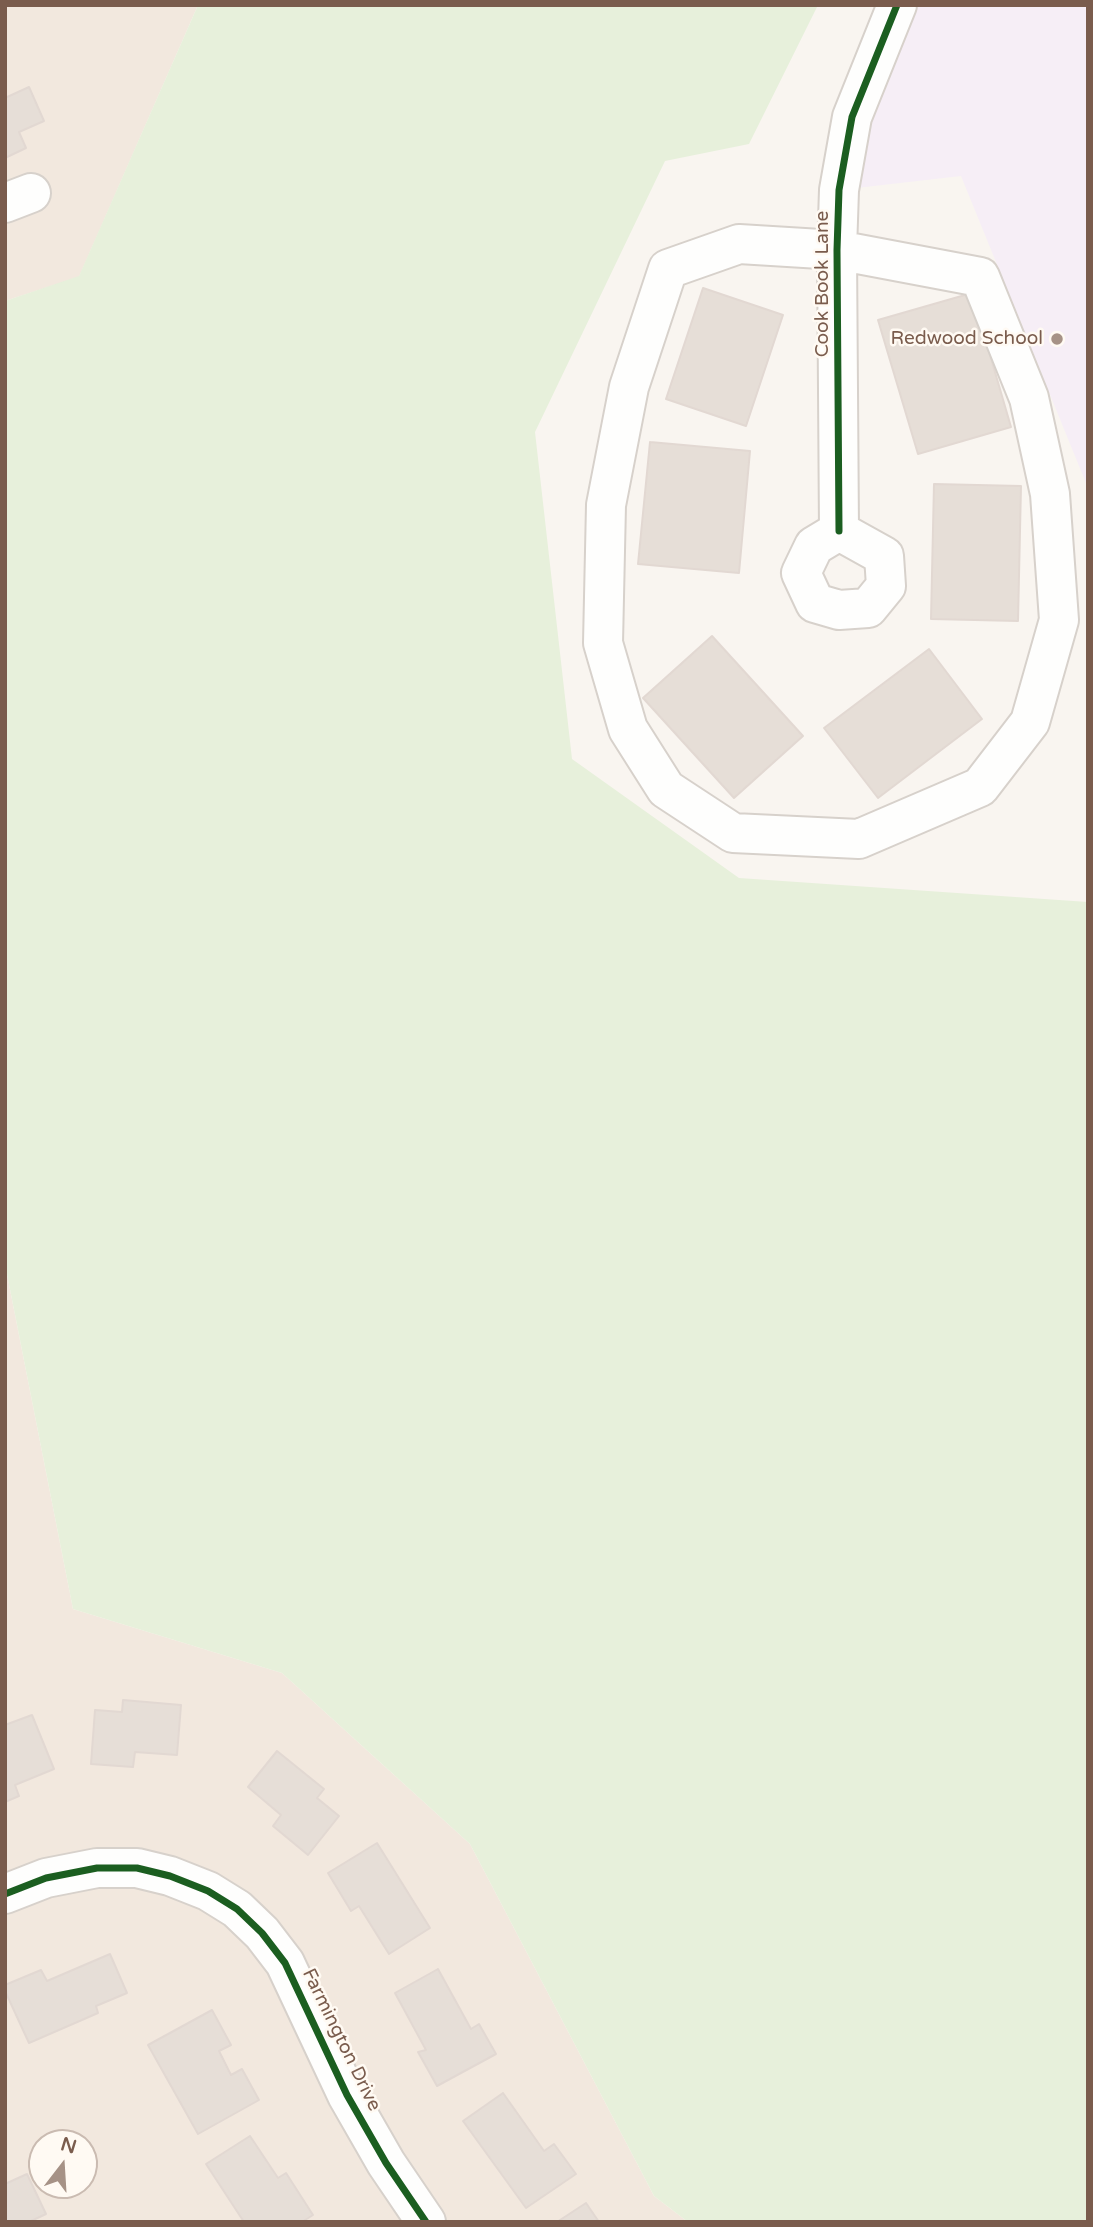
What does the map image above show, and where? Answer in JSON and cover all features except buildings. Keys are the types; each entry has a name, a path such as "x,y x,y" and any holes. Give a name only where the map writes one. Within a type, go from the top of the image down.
{"street":[{"name":"Cook Book Lane","path":"839,531 839,190 852,117 897,5"},
{"path":"739,244 837,250 980,277 1029,398 1050,494 1059,620 1030,722 981,787 859,839 733,833 666,789 628,729 603,643 606,505 629,387 668,269 739,244"},
{"name":"Farmington Drive","path":"5,1894 46,1878 97,1868 136,1868 170,1876 208,1891 237,1909 262,1933 285,1963 347,2095 386,2163 426,2222"}],"shaded area":[{"path":"5,5 198,5 79,277 5,301"},
{"name":"Redwood School","path":"897,5 1088,5 1088,488 961,176 839,190"},
{"path":"5,1264 73,1609 282,1673 470,1844 654,2196 688,2222 5,2222"}],"green space":[{"path":"198,5 818,5 749,144 665,161 535,432 572,759 739,878 1088,902 1088,2222 688,2222 654,2196 470,1844 282,1673 73,1609 5,1264 5,301 79,276"}],"cycle path":[{"path":"839,531 839,190 852,117 897,5"},
{"path":"5,1894 46,1878 97,1868 137,1868 170,1876 208,1891 237,1909 262,1933 285,1963 347,2095 386,2163 426,2222"}],"place":[{"name":"Redwood School","path":"1057,339"}]}
